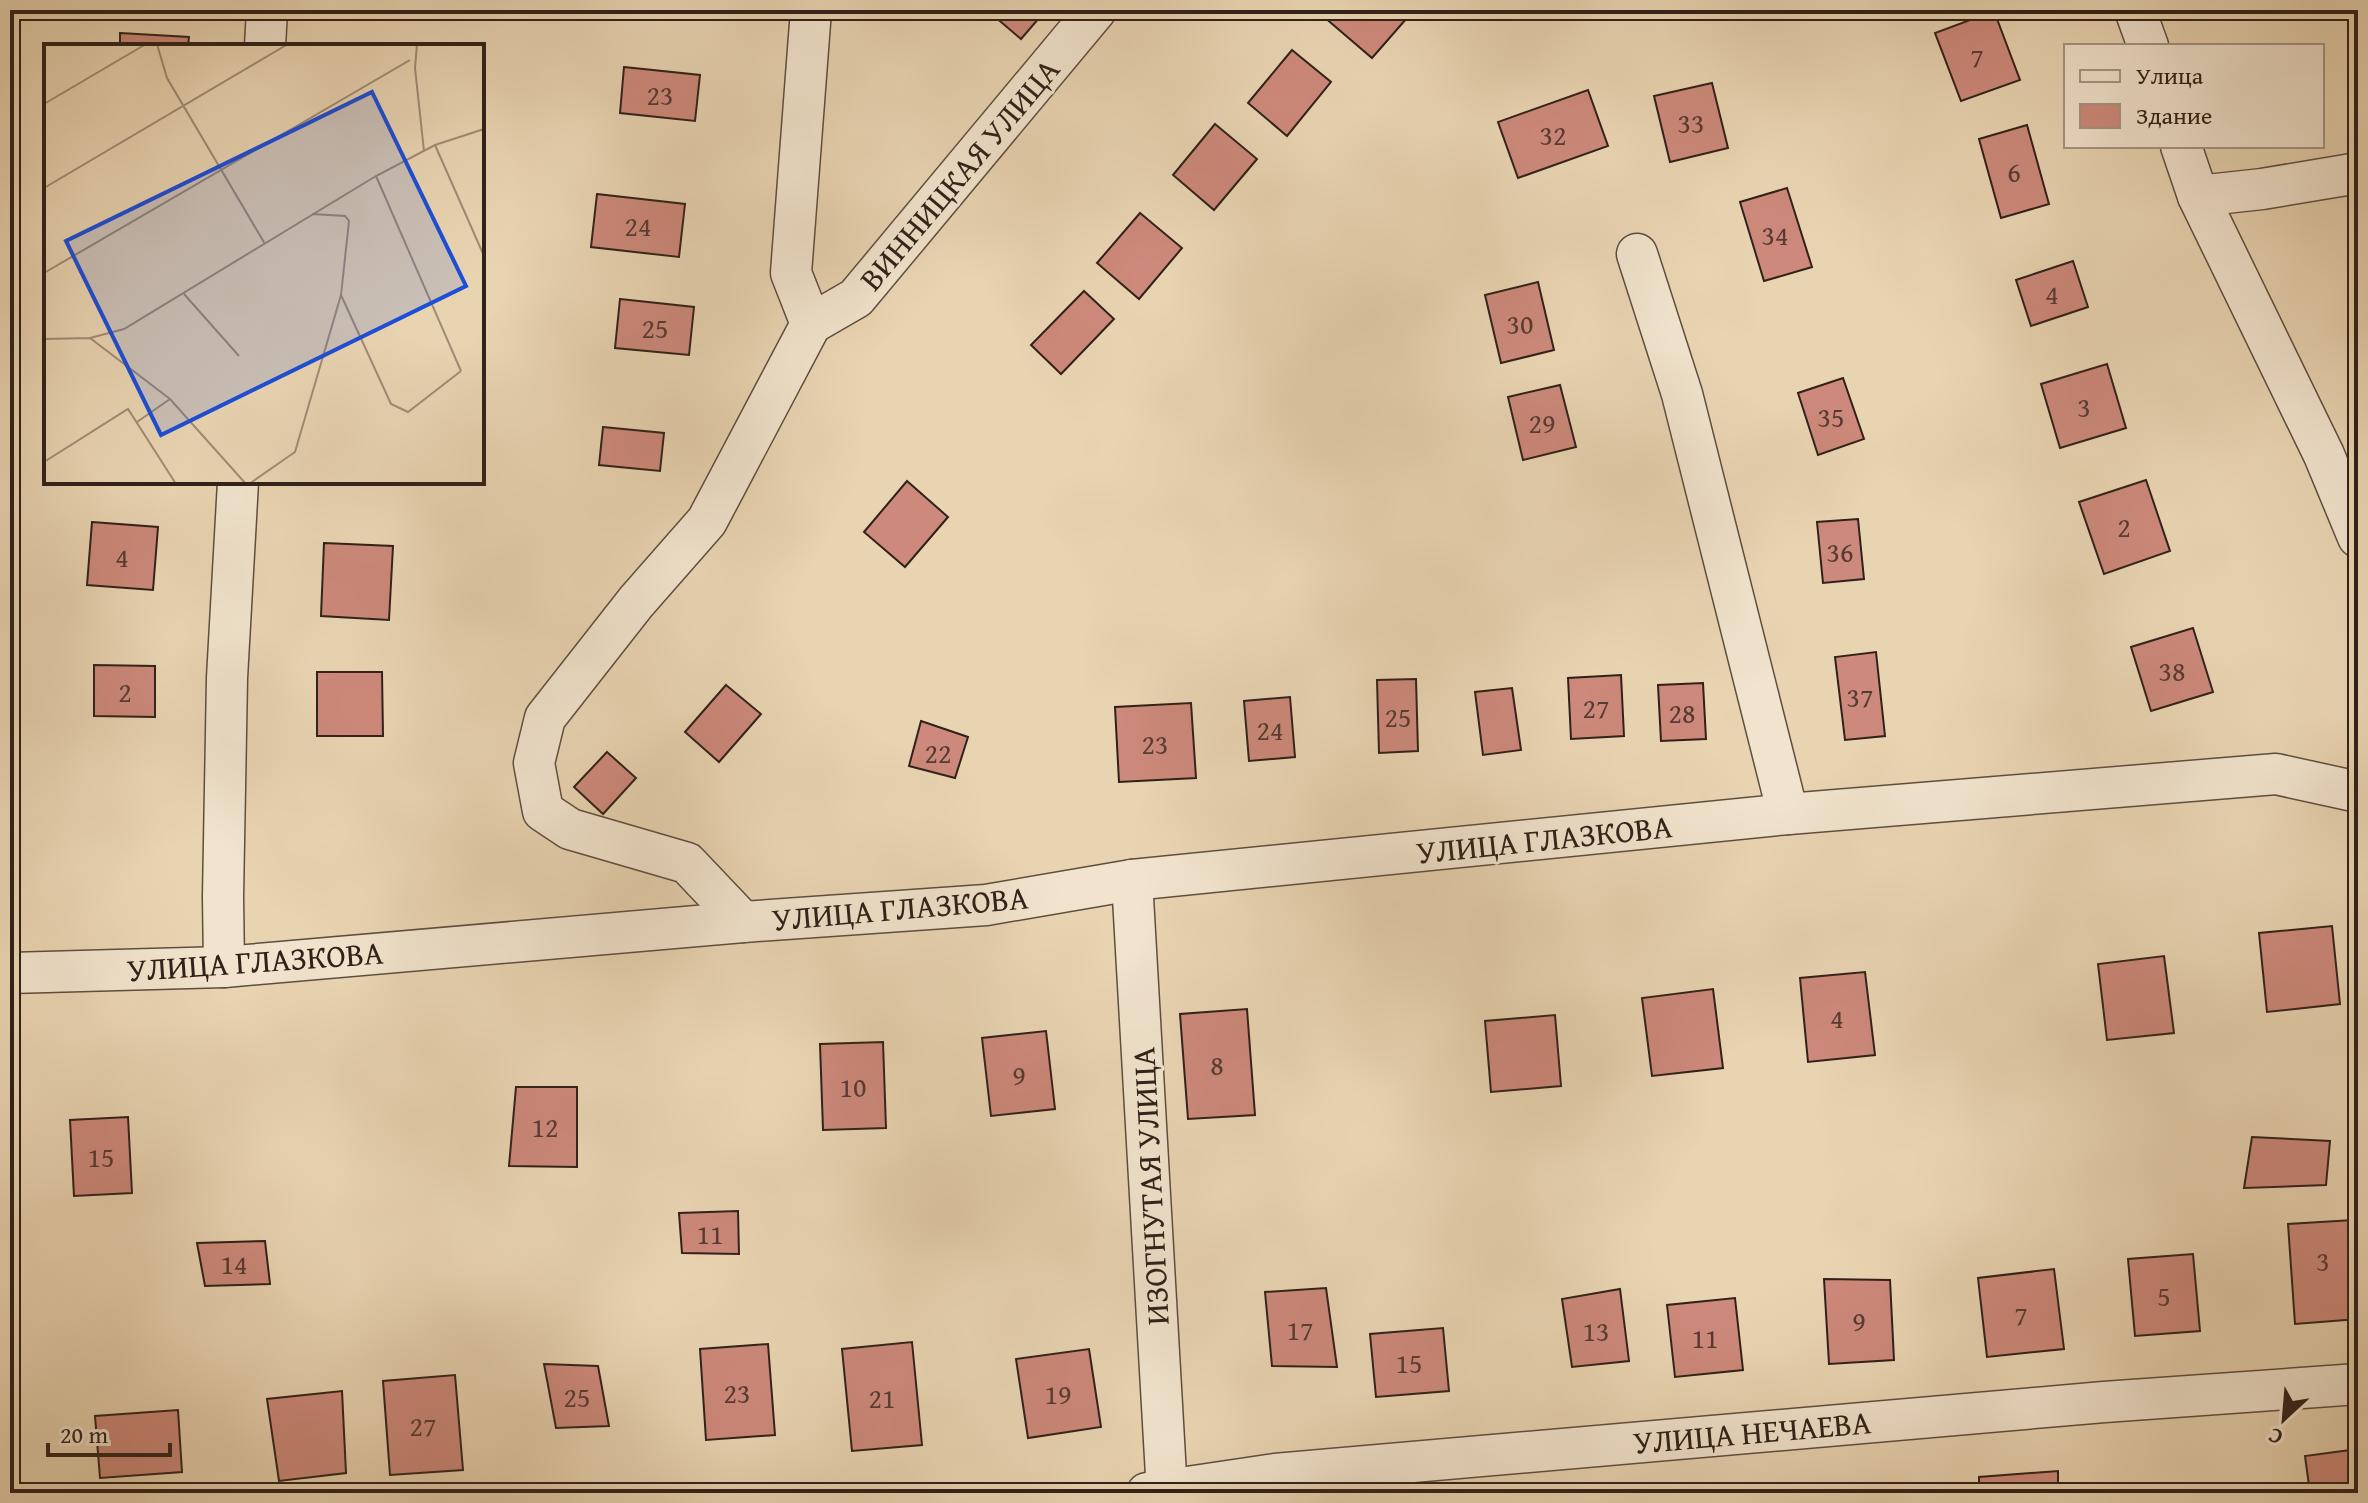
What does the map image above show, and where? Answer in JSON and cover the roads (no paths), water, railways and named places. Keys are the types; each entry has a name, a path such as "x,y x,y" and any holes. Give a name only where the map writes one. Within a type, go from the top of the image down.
{"street":[{"path":"265,44 267,10"},
{"path":"743,922 687,863 570,829 543,811 534,763 545,718 636,602 707,521 811,324 791,273 811,10"},
{"name":"ВИННИЦКАЯ УЛИЦА","path":"811,324 856,298 1096,10"},
{"path":"2135,10 2147,44"},
{"path":"2182,148 2198,196 2324,455 2358,537"},
{"path":"2198,196 2358,173"},
{"path":"1637,254 1682,394 1788,814"},
{"path":"224,967 227,678 238,484"},
{"name":"УЛИЦА ГЛАЗКОВА","path":"10,973 224,967 743,922 986,905 1132,880 1788,814 2276,774 2358,792"},
{"name":"ИЗОГНУТАЯ УЛИЦА","path":"1132,880 1160,1492"},
{"name":"УЛИЦА НЕЧАЕВА","path":"1160,1492 1322,1469 2104,1402 2358,1384"}]}
